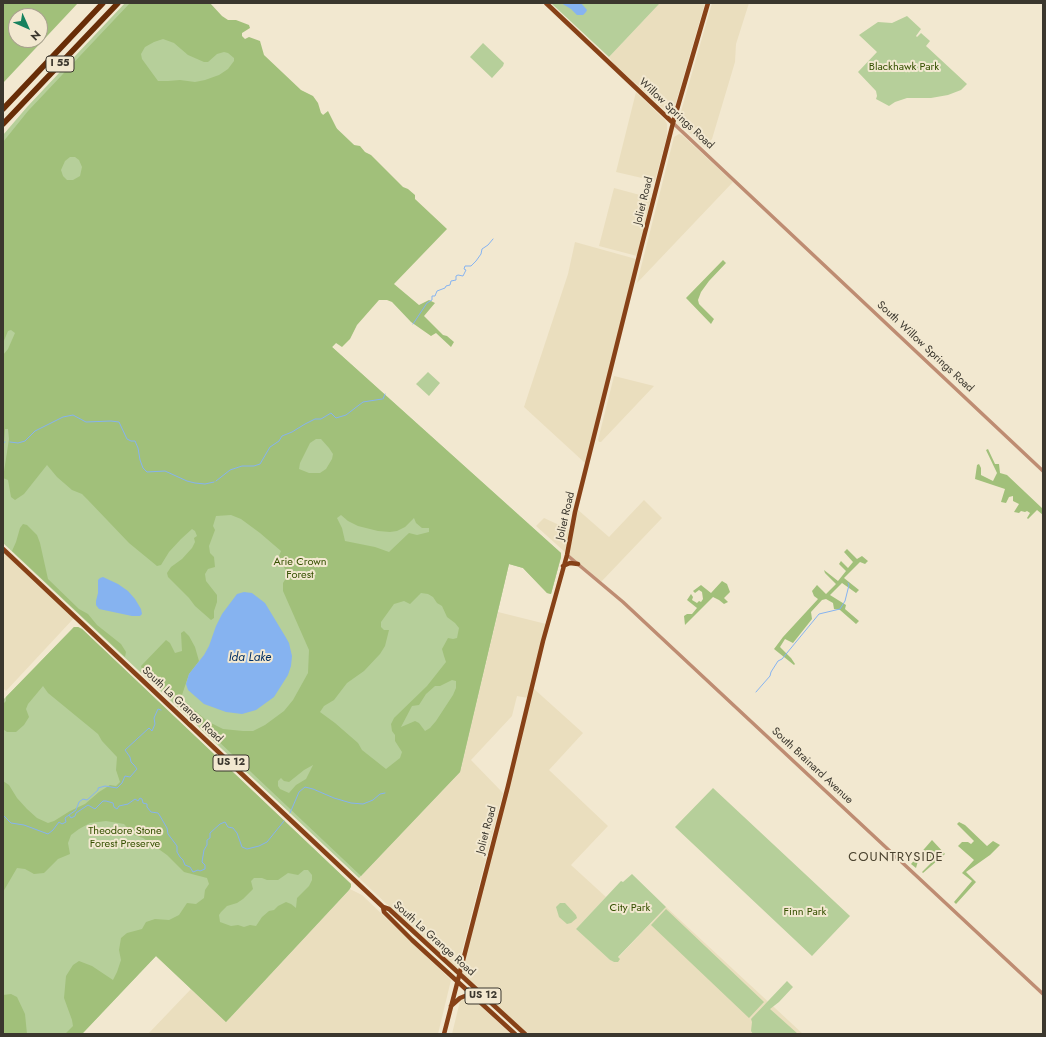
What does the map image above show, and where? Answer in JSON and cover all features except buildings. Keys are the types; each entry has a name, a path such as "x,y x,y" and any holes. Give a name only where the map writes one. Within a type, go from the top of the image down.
{"highway":[{"name":"I 55","path":"3,109 103,3"},
{"name":"I 55","path":"3,124 118,3"},
{"path":"3,130 11,116"}],"main road":[{"name":"Willow Springs Road","path":"546,3 673,123"},
{"name":"Joliet Road","path":"444,1034 508,786 673,123 708,3"},
{"name":"South La Grange Road","path":"3,549 383,907 388,909 525,1034"},
{"path":"563,566 570,563 578,564"},
{"name":"South La Grange Road","path":"383,907 384,912 394,922 470,994 515,1034"},
{"path":"451,1006 460,998 470,994"}],"street":[{"name":"Willow Springs Road","path":"673,123 794,237"},
{"name":"South Willow Springs Road","path":"794,237 1043,471"},
{"name":"South Brainard Avenue","path":"566,555 623,602 1043,994"}],"shaded area":[{"path":"660,3 705,3 674,109 668,113 614,64 609,57"},
{"path":"712,3 749,3 736,44 735,62 712,139 704,147 684,127 681,122 680,115"},
{"path":"636,92 665,120 667,124 667,136 655,181 616,172"},
{"path":"679,134 682,135 733,182 637,283 674,137"},
{"path":"614,188 651,198 637,256 599,246"},
{"path":"575,242 636,259 585,463 524,407 568,274"},
{"path":"614,376 654,386 601,442 599,442 598,440"},
{"path":"644,500 662,518 601,582 567,554 577,509 609,537"},
{"path":"544,518 570,530 566,553 536,526"},
{"path":"3,550 74,618 6,691 3,688"},
{"path":"498,612 546,624 528,698 517,696 512,716 471,760 503,793 457,970 359,878 460,772"},
{"path":"533,688 583,733 549,770 608,826 571,865 606,897 576,929 614,962 666,907 803,1034 521,1034 459,976"},
{"path":"350,889 362,895 451,980 438,1034 148,1034 191,989 226,1022"},
{"path":"468,996 511,1034 452,1034 460,1001 464,997"}],"green space":[{"path":"3,3 78,3 48,35 48,8 8,8 8,48 36,48 3,83"},
{"name":"Arie Crown Forest","path":"125,3 207,3 443,231 332,347 561,553 551,594 547,593 523,568 509,564 460,772 359,878 3,543 3,135 27,107"},
{"name":"Arie Crown Forest","path":"130,3 210,3 222,16 228,20 236,20 249,25 250,28 242,33 242,36 245,39 249,37 260,41 264,55 301,90 313,96 318,103 321,113 323,115 328,111 337,129 354,145 360,146 365,152 371,155 403,187 415,195 415,199 447,229 394,284 419,305 429,300 435,303 424,316 443,335 447,336 454,342 451,347 436,333 431,336 411,322 392,302 387,300 379,300 357,325 350,339 342,347 336,343 332,347 561,553 561,557 551,594 547,593 523,568 509,564 460,772 361,876 142,669 141,666 166,640 170,643 175,653 182,651 181,633 184,631 189,636 195,647 199,661 189,674 182,695 183,700 207,721 223,729 253,731 265,725 284,711 293,700 308,673 309,650 283,591 283,583 288,575 279,556 281,551 241,519 231,515 216,516 213,526 215,530 209,546 210,553 214,557 215,567 208,569 205,574 206,581 217,595 214,618 211,620 195,606 168,577 167,573 171,567 182,559 192,548 195,542 194,538 197,536 195,531 192,529 169,552 161,565 157,566 129,543 82,494 72,490 57,477 47,465 24,494 15,500 11,497 8,480 3,478 9,439 8,429 5,429 3,456 3,355 8,349 15,333 11,330 8,331 3,343 3,142 28,111","holes":["163,39 174,43 188,55 204,62 208,62 217,54 224,52 228,53 234,58 234,61 228,69 219,75 205,80 195,82 180,80 158,81 142,59 141,54 145,47","70,157 75,157 79,160 82,167 80,176 73,180 67,180 63,176 61,170 65,161","316,439 321,439 333,454 332,459 326,469 320,473 309,473 299,469 300,463 310,443","341,515 348,521 358,526 378,531 390,532 397,531 405,527 414,518 416,523 422,528 429,528 429,532 417,535 409,533 389,552 375,547 345,541 342,528 337,518","421,593 428,594 442,606 447,617 459,628 457,638 448,638 442,649 446,662 427,686 394,718 391,724 392,731 395,735 395,741 402,752 400,758 386,769 362,750 358,743 335,723 320,712 324,706 334,700 347,683 364,671 380,654 385,646 389,630 384,630 381,627 381,622 394,604 404,601 410,604","452,680 456,681 456,688 453,695 436,721 425,731 419,723 415,721 401,727 412,706 419,705 426,694 435,686 440,686","313,765 306,779 296,785 289,793 280,789 278,786 278,781 281,778 284,781 289,782 304,770"]},
{"path":"551,3 660,3 609,57"},
{"name":"Blackhawk Park","path":"907,16 921,29 916,36 917,37 921,33 930,41 926,46 967,84 961,90 948,95 931,98 907,98 895,102 889,106 876,99 876,91 858,72 877,52 859,35 878,22 892,23"},
{"path":"483,43 504,63 492,78 470,57"},
{"path":"723,260 726,263 709,281 701,292 698,300 699,304 714,319 711,324 686,298"},
{"path":"428,372 440,383 429,396 416,384"},
{"path":"988,449 995,464 999,464 1000,473 1007,475 1043,509 1043,515 1037,510 1028,519 1027,518 1030,513 1027,511 1021,511 1019,513 1014,512 1019,504 1013,501 1013,496 1009,497 1006,503 1001,502 1005,489 975,479 977,465 979,464 981,468 981,475 993,481 997,473 986,450"},
{"path":"23,524 27,525 37,535 48,579 79,609 88,614 97,625 121,644 126,652 125,657 12,551 20,528"},
{"path":"847,549 857,559 862,556 868,561 865,564 860,562 844,578 859,590 856,593 842,583 830,595 846,605 845,609 859,621 856,624 840,610 834,609 833,603 826,599 822,600 811,612 812,619 793,643 785,639 780,647 791,658 795,664 794,665 774,649 818,599 814,596 812,591 817,585 826,594 836,584 824,570 838,581 846,571 839,564 841,561 848,568 853,562 844,552"},
{"path":"722,581 727,584 730,592 724,598 728,602 724,604 713,597 685,625 684,616 687,614 692,614 697,608 687,600 691,594 693,597 692,600 697,603 699,601 701,602 703,599 702,592 699,590 695,593 693,591 701,585 711,593"},
{"name":"Theodore Stone Forest Preserve","path":"74,627 82,629 351,884 350,889 226,1022 156,956 82,1034 3,1034 3,700"},
{"path":"74,627 82,629 351,884 351,887 226,1022 156,956 82,1034 64,1034 73,1026 64,998 66,976 73,965 79,961 92,966 113,980 121,960 119,950 121,938 127,933 142,929 146,922 155,919 169,920 179,915 187,903 196,904 204,898 205,890 209,884 207,878 184,872 167,855 143,838 134,835 124,824 106,821 90,823 71,835 68,843 70,854 58,859 44,873 34,874 25,869 17,868 3,892 3,781 9,785 17,798 27,809 37,818 48,823 85,804 110,785 116,786 120,782 116,770 117,757 102,741 98,734 48,693 43,686 28,704 26,709 29,717 24,725 16,732 7,732 3,729 3,704 6,701 6,697","holes":["304,870 308,870 312,875 312,880 309,886 297,898 296,908 286,902 274,910 269,911 262,917 256,926 231,926 220,922 219,915 221,912 227,906 237,903 243,899 253,889 251,881 254,878 278,880 288,873 298,875"]},
{"name":"Finn Park","path":"713,788 850,916 812,956 675,827"},
{"path":"959,822 965,825 987,846 993,841 1000,845 990,855 966,872 976,882 956,904 954,902 972,881 962,873 974,860 958,846 962,842 968,842 971,844 974,841 957,824"},
{"path":"932,840 945,854 923,873 922,872 933,861 927,855 923,856 918,861 916,868 911,864"},
{"name":"City Park","path":"632,874 666,907 618,957 620,959 618,962 614,962 576,929 621,881 623,882"},
{"path":"560,903 565,903 576,915 577,918 571,923 567,924 559,917 556,907"},
{"path":"666,909 764,1002 749,1018 651,925"},
{"path":"787,981 793,987 770,1009 798,1034 753,1034 751,1031 751,1019"},
{"path":"11,994 17,997 25,1014 27,1034 3,1034 3,995"}],"water":[{"path":"561,3 581,3 587,10 583,15 577,15"},
{"path":"103,577 118,584 128,591 141,609 142,614 140,616 132,616 99,609 96,605 98,580"},
{"name":"Ida Lake","path":"244,592 252,593 265,603 289,643 292,656 288,675 274,697 256,710 242,714 226,712 204,704 188,690 186,684 189,674 209,646 222,614 237,594"}],"waterway":[{"path":"413,324 427,303 432,300 432,296 435,296 437,291 450,285 451,281 456,280 456,276 463,276 466,270 464,269 465,266 471,266 481,254 482,249 493,239"},
{"path":"383,399 385,394"},
{"path":"216,481 230,470 242,466 254,466 260,464 270,447 279,441 282,436 315,419 321,419 331,413 336,418 346,415 363,402 382,399"},
{"path":"10,442 18,443 25,441 35,431 63,417 73,415 86,422 119,422 127,439 135,441 143,468 147,472 165,471 195,483 205,484 214,482"},
{"path":"756,692 770,676 778,661 782,659 819,614 840,609 845,601 849,585 848,583"},
{"path":"69,815 76,810 79,802 83,799 87,800 98,790 98,788 105,786 117,788 122,783 125,776 130,777 137,769 131,762 130,757 125,750 149,728 152,731 155,724 154,718 158,709 161,710"},
{"path":"290,813 299,792 305,787 351,803 363,804 373,800 380,794 385,793"},
{"path":"3,815 11,823 24,825 48,834 59,822 62,824 66,822 65,818 69,815 71,818 75,816 76,813 88,805 95,809 103,801 106,801 113,803 114,807 117,809 119,806 128,804 135,799 138,801 140,798 142,799 143,803 147,804 147,807 151,812 158,813 167,828 168,834 177,846 177,852 185,865 190,867 193,872 205,869 205,865 202,862 207,840 210,838 210,833 220,824 225,822 228,827 233,828 237,833 242,847 247,849 267,842 284,821"}],"district":[{"name":"COUNTRYSIDE","path":"896,858"}]}
